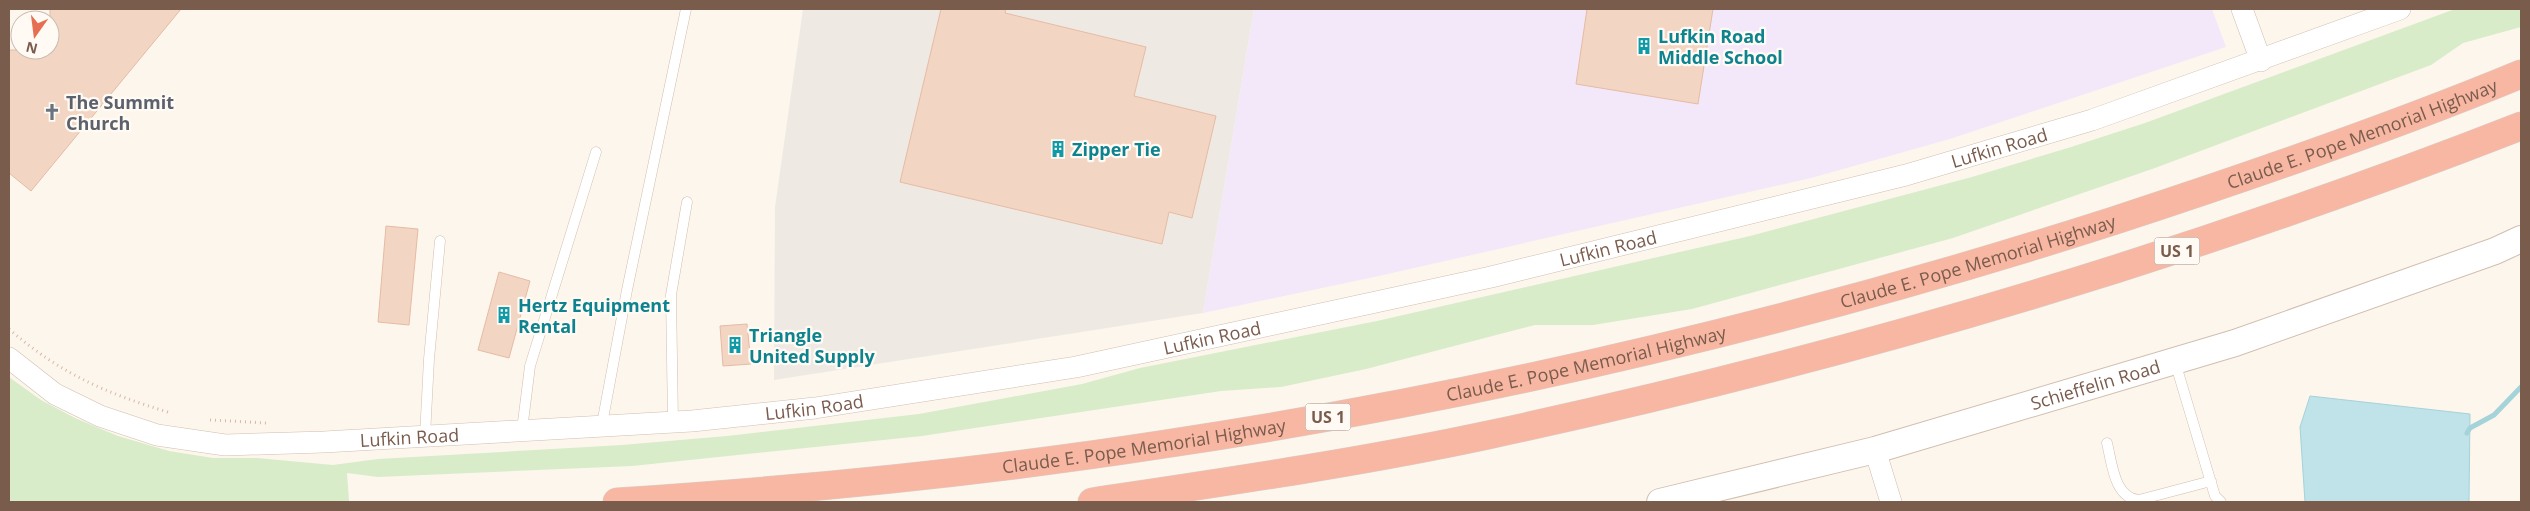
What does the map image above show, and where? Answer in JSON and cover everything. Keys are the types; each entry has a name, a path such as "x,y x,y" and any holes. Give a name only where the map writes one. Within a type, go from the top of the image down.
{"highway":[{"name":"Claude E. Pope Memorial Highway","path":"617,502 946,473 1080,456 1167,444 1328,416 1533,377 1858,297 2024,249 2198,194 2350,141 2521,74"},
{"name":"US 1","path":"1092,502 1278,474 1484,436 1639,401 1827,355 2042,294 2197,244 2328,200 2521,126"}],"street":[{"path":"2242,9 2261,61"},
{"name":"Lufkin Road","path":"9,358 55,394 100,416 157,435 225,445 425,436 602,424 673,422 815,408 1076,367 1491,278 1906,175 2092,120 2261,61 2400,9"},
{"name":"Schieffelin Road","path":"1660,502 1875,450 2245,340 2495,251 2521,239"},
{"path":"1875,450 1891,502"}],"lane":[{"path":"602,424 627,290 686,9"},
{"path":"522,430 530,366 596,152"},
{"path":"673,422 671,295 687,202"},
{"path":"425,436 429,359 440,241"},
{"path":"2175,361 2215,496 2221,502"},
{"path":"2107,443 2119,488 2130,500 2139,500 2211,481"}],"path":[{"path":"9,329 69,374 110,394 171,413"},
{"path":"210,420 273,423"}],"shaded area":[{"path":"803,9 1254,9 1203,313 774,380 775,207"},
{"path":"1254,9 2212,9 2226,47 1950,139 1811,178 1379,276 1203,313"}],"green space":[{"path":"2455,9 2521,9 2521,27 2463,43 2431,65 2155,168 1953,238 1692,309 1593,325 1535,325 1366,369 1281,387 1221,391 922,436 632,466 378,477 347,473 349,501 9,502 9,377 41,400 75,418 118,436 169,451 213,458 257,458 333,465 378,459 622,445 727,436 919,414 1082,384 1140,368 1377,321 1750,236 1972,177 2071,147 2145,123"}],"water":[{"path":"2310,396 2470,414 2469,502 2305,502 2300,427"}],"building":[{"name":"The Summit Church","path":"181,9 31,191 9,173 9,50 10,60 60,60 60,10 50,10"},
{"name":"Zipper Tie","path":"941,9 1006,9 1005,13 1146,47 1134,96 1216,116 1192,218 1169,212 1162,244 900,182"},
{"name":"Lufkin Road Middle School","path":"1587,9 1713,9 1698,104 1576,84"},
{"path":"386,226 418,229 409,325 378,322"},
{"name":"Hertz Equipment Rental","path":"499,272 530,281 509,358 478,350"},
{"name":"Triangle United Supply","path":"747,324 751,364 723,366 720,326"}],"waterway":[{"path":"2467,433 2470,428 2494,415 2521,387"}],"place":[{"name":"Lufkin Road Middle School","path":"1644,46"},
{"name":"The Summit Church","path":"52,112"},
{"name":"Zipper Tie","path":"1058,149"},
{"name":"Hertz Equipment Rental","path":"504,315"},
{"name":"Triangle United Supply","path":"735,345"}]}
